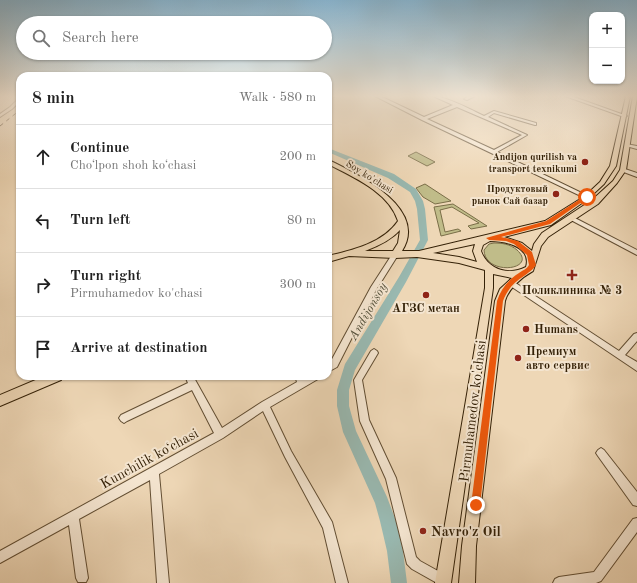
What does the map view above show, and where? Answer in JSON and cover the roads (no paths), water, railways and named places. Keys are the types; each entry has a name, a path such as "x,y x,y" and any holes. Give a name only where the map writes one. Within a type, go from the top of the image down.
{"main road":[{"path":"350,254 417,254 548,223 587,197 602,183 613,166 622,123"},
{"path":"417,254 459,260 489,268 505,275 521,275 530,269 537,246 542,238 606,192 615,182 623,170 632,123"},
{"name":"Soy ko'chasi","path":"332,164 362,180 394,204 403,231 402,243 395,255"},
{"path":"332,258 350,254 390,236 397,230 401,222"},
{"path":"489,268 482,263 477,256 476,250 482,241 489,238 502,238 516,243 530,254 532,260"},
{"name":"Pirmuhamedov ko'chasi","path":"443,582 489,288 489,268"},
{"name":"Pirmuhamedov ko'chasi","path":"467,583 470,546 500,301 503,291 521,275"},
{"path":"0,401 48,380"}],"street":[{"path":"434,123 587,197"},
{"path":"494,152 525,136 499,123"},
{"path":"505,126 512,123"},
{"path":"628,145 637,148"},
{"path":"623,170 637,175"},
{"path":"571,218 637,253"},
{"path":"332,365 373,289 395,255"},
{"path":"511,283 637,367"},
{"path":"620,355 637,336"},
{"path":"374,353 358,380 365,421 391,478 411,560 416,565 443,582"},
{"path":"192,380 220,435"},
{"name":"Kunchilik koʻchasi","path":"0,557 220,435 300,380"},
{"path":"124,418 194,385"},
{"path":"265,405 288,454 328,526 342,583"},
{"path":"601,453 637,501"},
{"path":"154,471 163,583"},
{"path":"73,516 82,578"},
{"path":"559,583 597,577 637,523"}],"waterway":[{"name":"Andijonsoy","path":"332,152 391,176 413,191 419,201 421,209 424,240 403,279 349,368 343,390 343,406 350,432 382,502 388,521 395,551 399,583"}],"railway":[{"path":"0,126 3,123"}],"place":[{"name":"Andijon qurilish va transport texnikumi","path":"585,162"},
{"name":"Продуктовый рынок Сай базар","path":"556,194"},
{"name":"Поликлиника № 3","path":"572,275"},
{"name":"АГЗС метан","path":"426,295"},
{"name":"Humans","path":"526,329"},
{"name":"Премиум авто сервис","path":"518,358"},
{"name":"Navro'z Oil","path":"423,531"}]}
